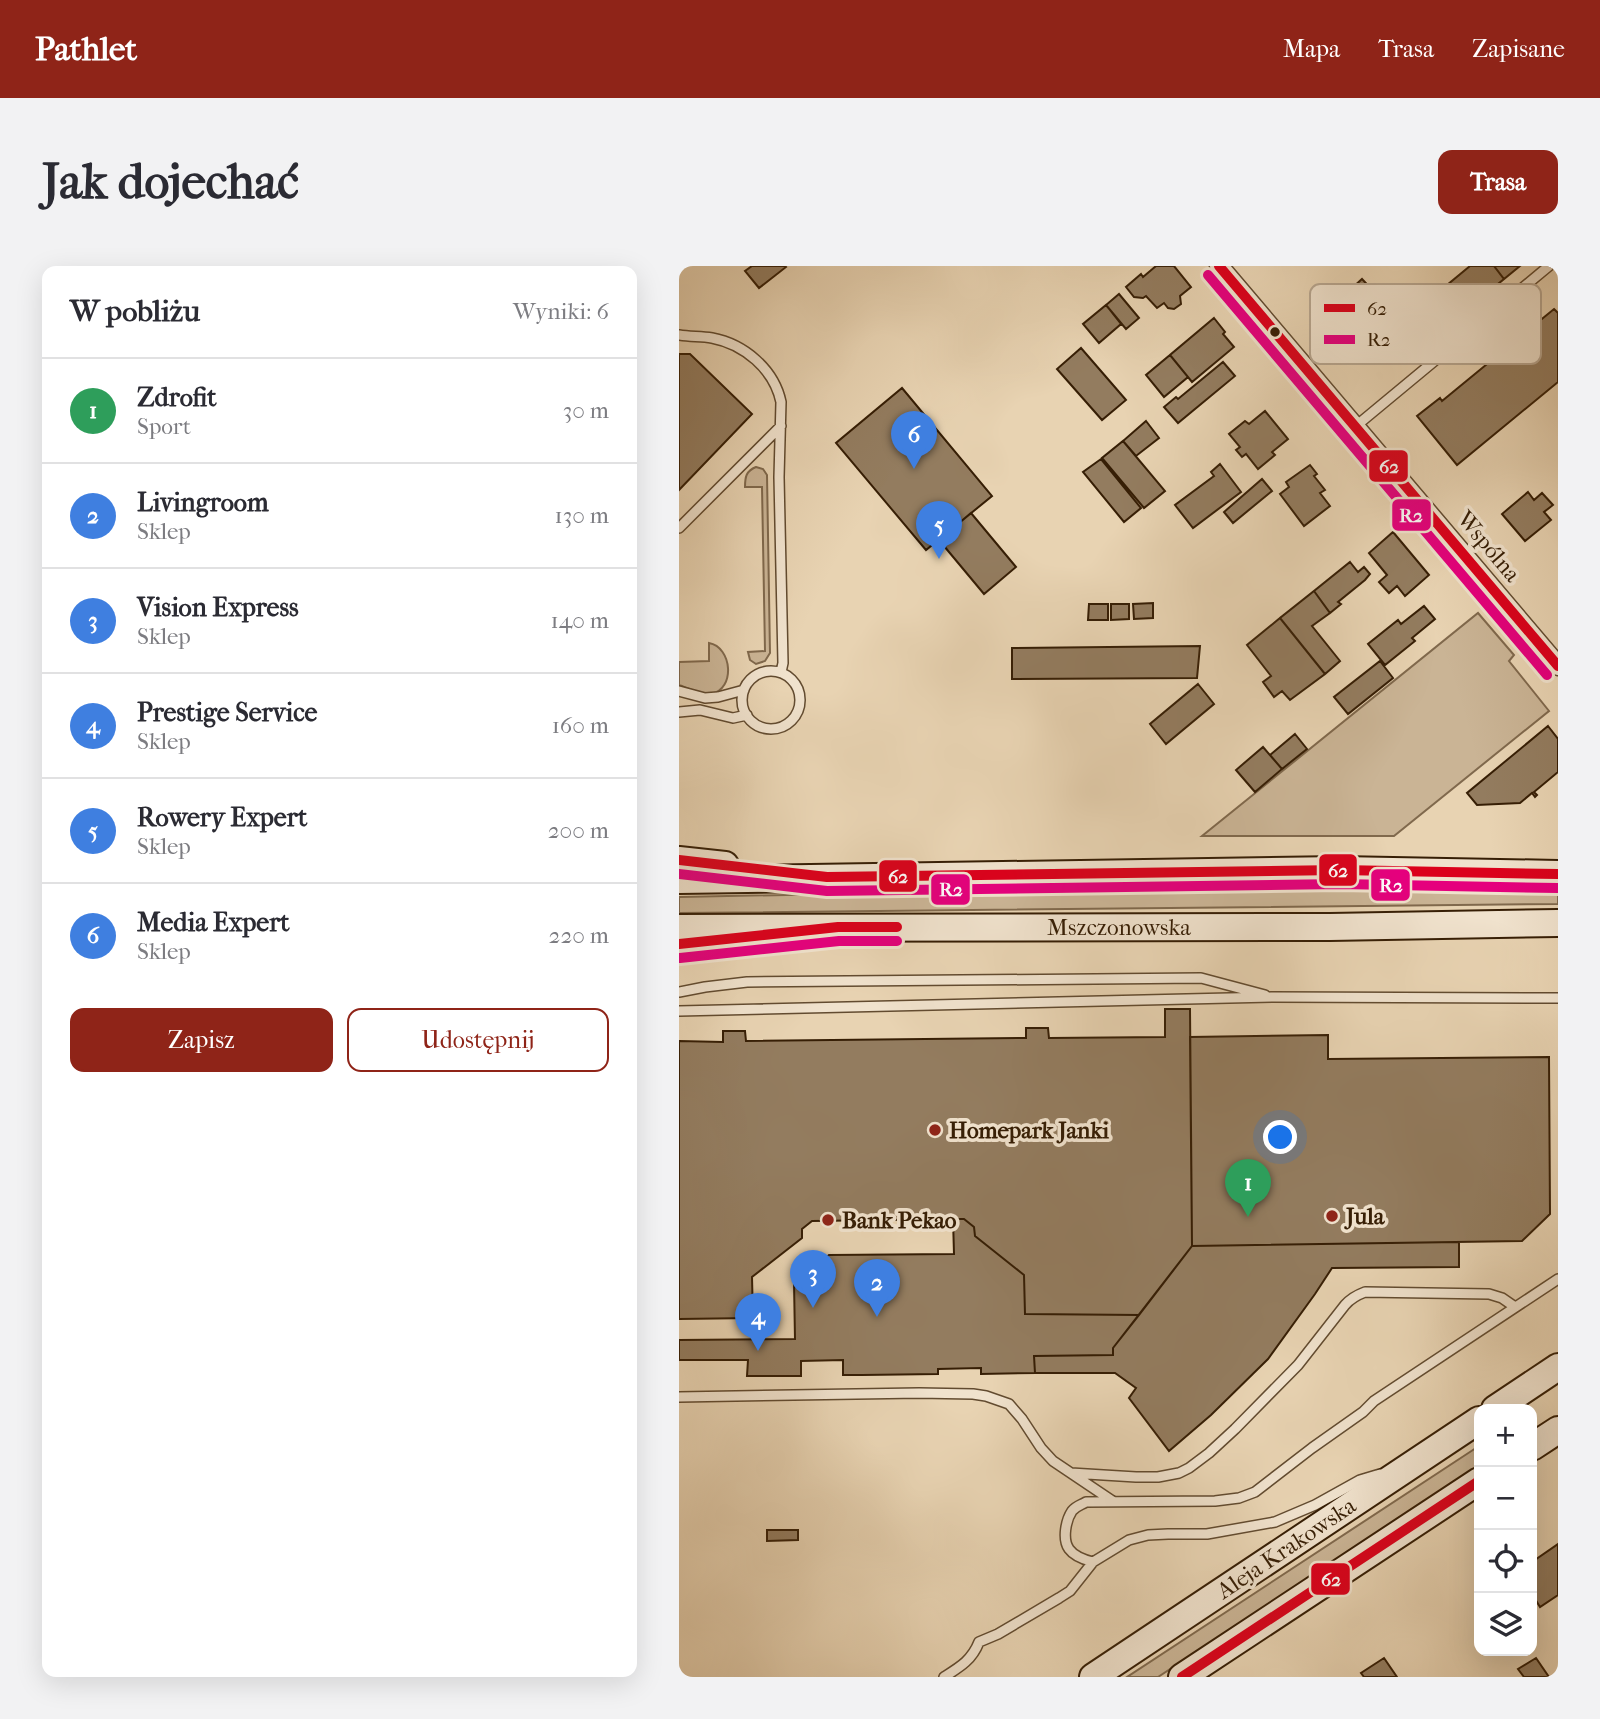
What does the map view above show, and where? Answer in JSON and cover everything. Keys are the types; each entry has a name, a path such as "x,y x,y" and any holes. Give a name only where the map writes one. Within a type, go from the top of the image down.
{"main road":[{"path":"679,860 827,877"},
{"path":"679,880 1340,870 1558,874"},
{"name":"Mszczonowska","path":"679,928 1343,927 1558,923"},
{"path":"679,944 838,927"},
{"path":"1502,1404 1558,1367"},
{"name":"Aleja Krakowska","path":"1093,1677 1474,1423"},
{"path":"1537,1444 1558,1430"},
{"path":"1182,1677 1474,1484"}],"street":[{"name":"Wspólna","path":"1219,266 1558,666"}],"lane":[{"path":"1527,284 1549,266"},
{"path":"679,335 711,338 748,353 765,368 779,390 781,672"},
{"path":"1356,426 1431,364"},
{"path":"679,528 781,426"},
{"path":"764,672 781,672 790,677 799,691 800,707 790,722 782,727 764,728 755,724 747,715 742,700 744,690 755,676 764,672"},
{"path":"679,691 705,698 744,690"},
{"path":"679,712 700,710 733,718 747,715"},
{"path":"679,992 747,982 1201,978 1273,997"},
{"path":"679,1011 1273,997 1558,998"},
{"path":"1093,1562 1083,1559 1069,1549 1066,1532 1073,1509 1086,1502 1215,1502 1255,1492 1374,1401 1558,1279"},
{"path":"1071,1473 1158,1477 1189,1468 1235,1429 1298,1365 1351,1298 1366,1292 1489,1294 1502,1298 1515,1307"},
{"path":"679,1397 919,1393 986,1396 1009,1404 1053,1461 1114,1502"},
{"path":"944,1677 965,1664 979,1642 998,1634 1070,1591 1093,1562 1134,1538 1168,1534 1207,1534 1275,1522 1315,1505 1360,1480 1411,1466"}],"shaded area":[{"path":"756,467 763,469 767,475 770,653 765,661 756,664 750,660 748,652 765,651 762,487 745,487 745,480 750,470"},
{"path":"1478,613 1514,655 1509,661 1549,711 1394,836 1202,836"},
{"path":"709,643 723,652 728,668 727,677 719,691 711,694 679,685 679,662 709,661"},
{"path":"1558,888 1558,904 679,913 679,897"},
{"path":"1474,1449 1474,1469 1158,1677 1127,1677"}],"building":[{"path":"752,266 786,267 759,288 745,271"},
{"path":"1156,266 1174,266 1191,287 1180,296 1181,304 1174,309 1168,308 1164,303 1157,308 1146,296 1134,297 1126,287"},
{"path":"1470,266 1494,266 1504,279 1498,284 1448,284"},
{"path":"1494,266 1520,266 1504,279"},
{"path":"1119,294 1139,318 1126,329 1106,305"},
{"path":"1106,305 1121,324 1099,343 1083,324"},
{"path":"1554,309 1558,313 1558,382 1457,465 1417,416 1440,398 1442,401 1487,364 1541,364 1541,320"},
{"path":"1214,318 1234,347 1192,382 1170,355"},
{"path":"1081,348 1126,400 1102,420 1057,369"},
{"path":"679,354 690,354 752,414 679,490"},
{"path":"1170,355 1188,377 1164,397 1146,375"},
{"path":"1223,362 1235,376 1178,423 1164,407 1176,397 1178,399"},
{"path":"902,388 992,496 926,550 836,443"},
{"path":"1265,411 1288,439 1272,452 1275,455 1258,469 1246,454 1242,457 1236,450 1240,447 1229,434 1245,421 1249,424"},
{"path":"1146,421 1159,438 1136,456 1123,441"},
{"path":"1123,441 1165,491 1144,508 1102,458"},
{"path":"1101,459 1141,508 1124,522 1083,472"},
{"path":"1220,464 1241,492 1193,528 1175,505 1214,476 1211,472"},
{"path":"1310,465 1317,474 1314,476 1325,490 1320,493 1330,506 1304,526 1280,494 1289,487 1286,482"},
{"path":"1262,479 1272,491 1233,523 1224,512"},
{"path":"1528,492 1534,500 1542,493 1553,505 1544,512 1551,520 1525,541 1502,514"},
{"path":"971,513 1016,567 984,594 939,540"},
{"path":"1393,532 1429,575 1405,596 1397,586 1389,593 1379,582 1387,575 1369,553"},
{"path":"1350,562 1358,572 1364,567 1370,574 1338,602 1341,604 1330,613 1314,591"},
{"path":"1314,591 1330,613 1312,626 1340,661 1325,674 1280,618"},
{"path":"1153,603 1153,618 1134,619 1133,604"},
{"path":"1089,604 1108,604 1108,620 1088,620"},
{"path":"1111,604 1129,604 1129,619 1111,620"},
{"path":"1424,606 1435,619 1412,638 1415,641 1385,665 1368,644 1398,620 1401,624"},
{"path":"1280,618 1325,674 1290,700 1282,691 1274,697 1263,682 1271,676 1247,645"},
{"path":"1200,646 1197,678 1012,679 1012,648"},
{"path":"1380,661 1393,678 1348,714 1334,697"},
{"path":"1198,684 1214,704 1166,744 1150,724"},
{"path":"1548,726 1558,739 1558,772 1534,792 1537,795 1535,797 1532,793 1520,803 1477,805 1467,793"},
{"path":"1295,734 1307,749 1282,769 1270,755"},
{"path":"1263,747 1282,769 1255,792 1236,770"},
{"name":"Homepark Janki","path":"1165,1009 1190,1009 1192,1246 1139,1315 1025,1314 1024,1275 975,1236 974,1227 964,1219 953,1219 812,1221 802,1229 802,1238 752,1277 753,1318 679,1319 679,1041 723,1042 723,1031 745,1031 746,1041 1026,1038 1026,1028 1048,1028 1049,1038 1165,1037"},
{"path":"1328,1035 1328,1059 1549,1057 1550,1214 1522,1241 1192,1246 1190,1037"},
{"path":"953,1219 964,1219 974,1227 975,1236 1024,1275 1025,1314 1139,1315 1113,1348 1113,1355 1034,1356 1035,1373 981,1374 981,1368 938,1369 938,1374 843,1375 843,1360 801,1361 801,1376 747,1376 748,1360 679,1360 679,1340 795,1339 794,1282 829,1255 954,1254"},
{"path":"1459,1242 1459,1267 1332,1268 1268,1359 1211,1415 1169,1451 1129,1398 1136,1388 1115,1373 1035,1373 1034,1356 1113,1355 1113,1348 1192,1246"},
{"path":"767,1530 798,1530 798,1540 767,1541"},
{"path":"1558,1544 1558,1595 1540,1607 1537,1602 1537,1559"},
{"path":"1384,1658 1397,1677 1364,1677 1361,1673"},
{"path":"1536,1658 1549,1677 1524,1677 1518,1669"}],"transit line":[{"name":"62","path":"1219,266 1558,666"},
{"name":"R2","path":"1208,275 1547,675"},
{"name":"62","path":"679,860 827,877 1340,870 1558,874"},
{"name":"R2","path":"679,874 827,891 1340,884 1558,888"},
{"name":"62","path":"679,944 838,927 897,927"},
{"name":"R2","path":"680,958 839,941 897,941"},
{"name":"62","path":"1182,1677 1474,1484"}],"place":[{"name":"Media Expert","path":"914,469"},
{"name":"Rowery Expert","path":"939,559"},
{"name":"Homepark Janki","path":"935,1130"},
{"name":"Jula","path":"1332,1216"},
{"name":"Zdrofit","path":"1248,1217"},
{"name":"Bank Pekao","path":"828,1220"},
{"name":"Vision Express","path":"813,1308"},
{"name":"Livingroom","path":"877,1317"},
{"name":"Prestige Service","path":"758,1351"}]}
